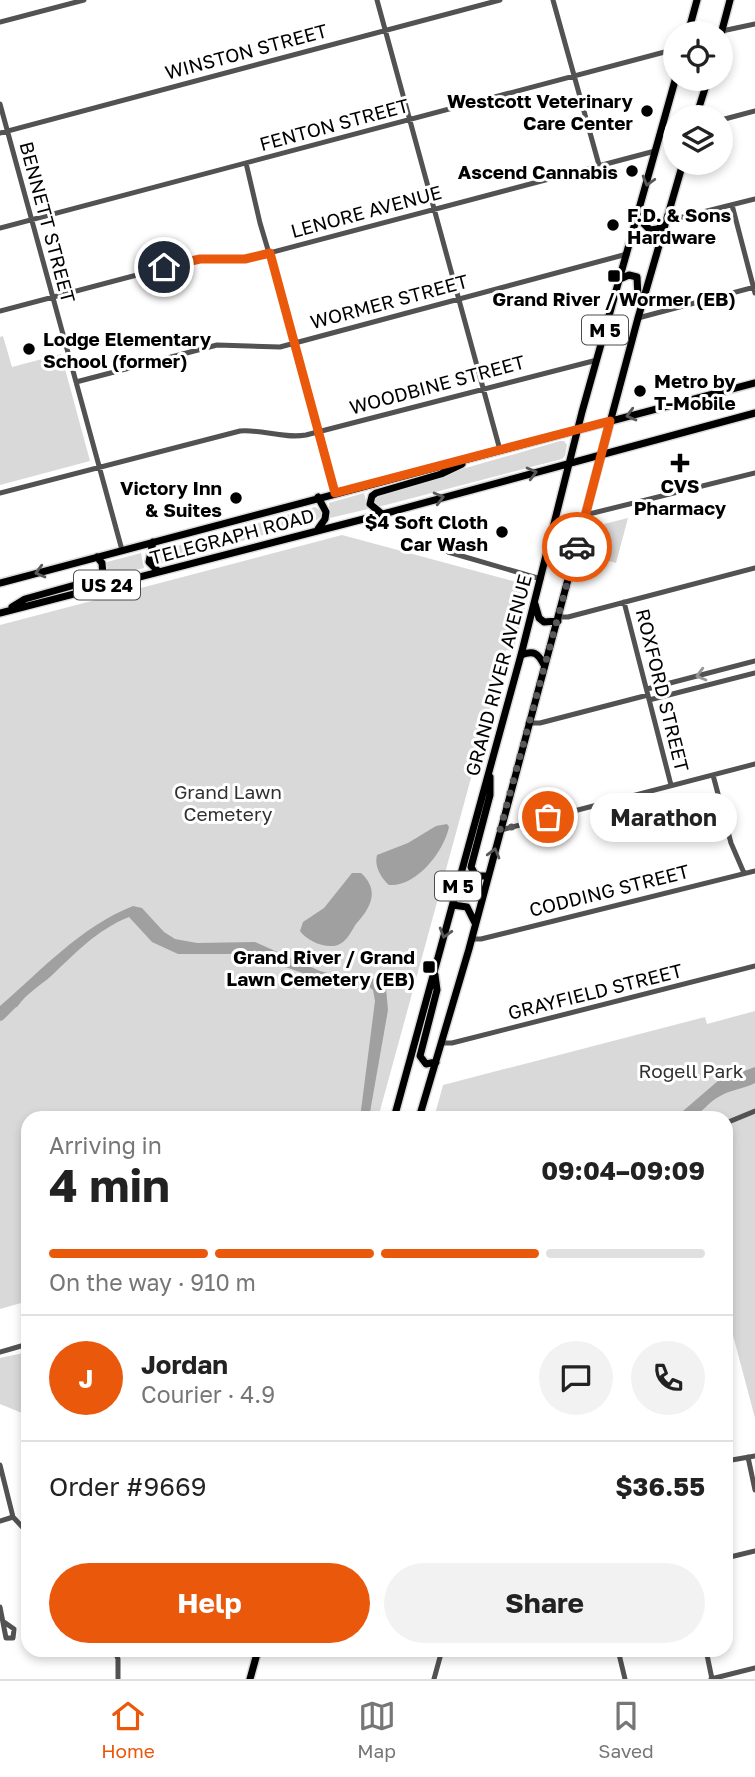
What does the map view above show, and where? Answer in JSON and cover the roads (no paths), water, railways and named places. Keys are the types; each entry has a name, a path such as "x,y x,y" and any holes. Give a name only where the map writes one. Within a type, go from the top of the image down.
{"main road":[{"path":"691,21 697,0"},
{"path":"724,21 730,0"},
{"name":"GRAND RIVER AVENUE","path":"396,1111 521,655 578,429 672,91"},
{"name":"M 5","path":"421,1111 471,939 600,455 680,175"},
{"path":"639,211 644,224 650,230 658,229 667,221"},
{"path":"620,279 629,275 637,277 638,297 642,303"},
{"name":"TELEGRAPH ROAD","path":"0,583 755,383"},
{"name":"TELEGRAPH ROAD","path":"3,612 383,514 755,413"},
{"path":"383,514 370,504 376,493 441,474 475,457"},
{"path":"317,530 326,515 326,509 318,497"},
{"path":"153,542 149,562 158,571"},
{"path":"3,612 25,599 100,578 103,568 97,557"},
{"path":"534,603 544,622 558,619"},
{"path":"521,655 537,653 544,665"},
{"path":"488,876 476,876 471,867 490,795 491,766"},
{"path":"453,905 467,906 475,924"},
{"path":"434,971 437,990 420,1056 426,1064 436,1062"},
{"path":"250,1679 256,1657"}],"street":[{"path":"0,22 84,0"},
{"path":"377,0 500,450"},
{"name":"WINSTON STREET","path":"0,133 500,0"},
{"path":"553,0 599,165"},
{"path":"733,29 755,24"},
{"name":"FENTON STREET","path":"0,229 663,52"},
{"name":"BENNETT STREET","path":"0,104 122,550"},
{"path":"733,117 755,111"},
{"name":"LENORE AVENUE","path":"0,310 190,261 209,258 245,259 270,253 656,151"},
{"path":"246,163 260,223 335,493"},
{"path":"667,221 755,199"},
{"path":"638,318 754,289 732,205"},
{"name":"WORMER STREET","path":"76,382 217,345 237,344 269,348 294,343 627,254"},
{"name":"WOODBINE STREET","path":"0,493 240,431 260,430 293,437 319,432 597,360"},
{"path":"585,515 755,473"},
{"path":"448,552 541,579"},
{"path":"558,619 755,568"},
{"name":"ROXFORD STREET","path":"624,602 671,785"},
{"path":"528,723 540,723 648,695 754,673 752,662 648,695"},
{"path":"500,830 755,764"},
{"path":"713,775 731,843 744,873"},
{"name":"CODDING STREET","path":"471,939 481,939 755,871"},
{"name":"GRAYFIELD STREET","path":"442,1043 452,1044 755,966"},
{"path":"733,1120 755,1111"},
{"path":"0,1352 21,1347"},
{"path":"733,1460 751,1456 755,1490"},
{"path":"0,1465 13,1517 21,1526"},
{"path":"0,1521 13,1517"},
{"path":"733,1556 755,1551"},
{"path":"0,1607 4,1622"},
{"path":"117,1657 118,1679"},
{"path":"434,1679 440,1657"},
{"path":"620,1657 625,1679"},
{"path":"707,1657 712,1679 755,1668"}],"waterway":[{"path":"0,1016 16,1000"}],"place":[{"name":"Westcott Veterinary Care Center","path":"647,111"},
{"name":"Ascend Cannabis","path":"632,171"},
{"name":"F.D. & Sons Hardware","path":"613,225"},
{"name":"Grand River / Wormer (EB)","path":"614,276"},
{"name":"Lodge Elementary School (former)","path":"29,349"},
{"name":"Metro by T-Mobile","path":"640,391"},
{"name":"CVS Pharmacy","path":"680,463"},
{"name":"Victory Inn & Suites","path":"236,498"},
{"name":"$4 Soft Cloth Car Wash","path":"502,532"},
{"name":"Marathon","path":"548,817"},
{"name":"Grand River / Grand Lawn Cemetery (EB)","path":"429,967"}],"park label":[{"name":"Grand Lawn Cemetery","path":"228,802"},
{"name":"Rogell Park","path":"691,1070"}]}
